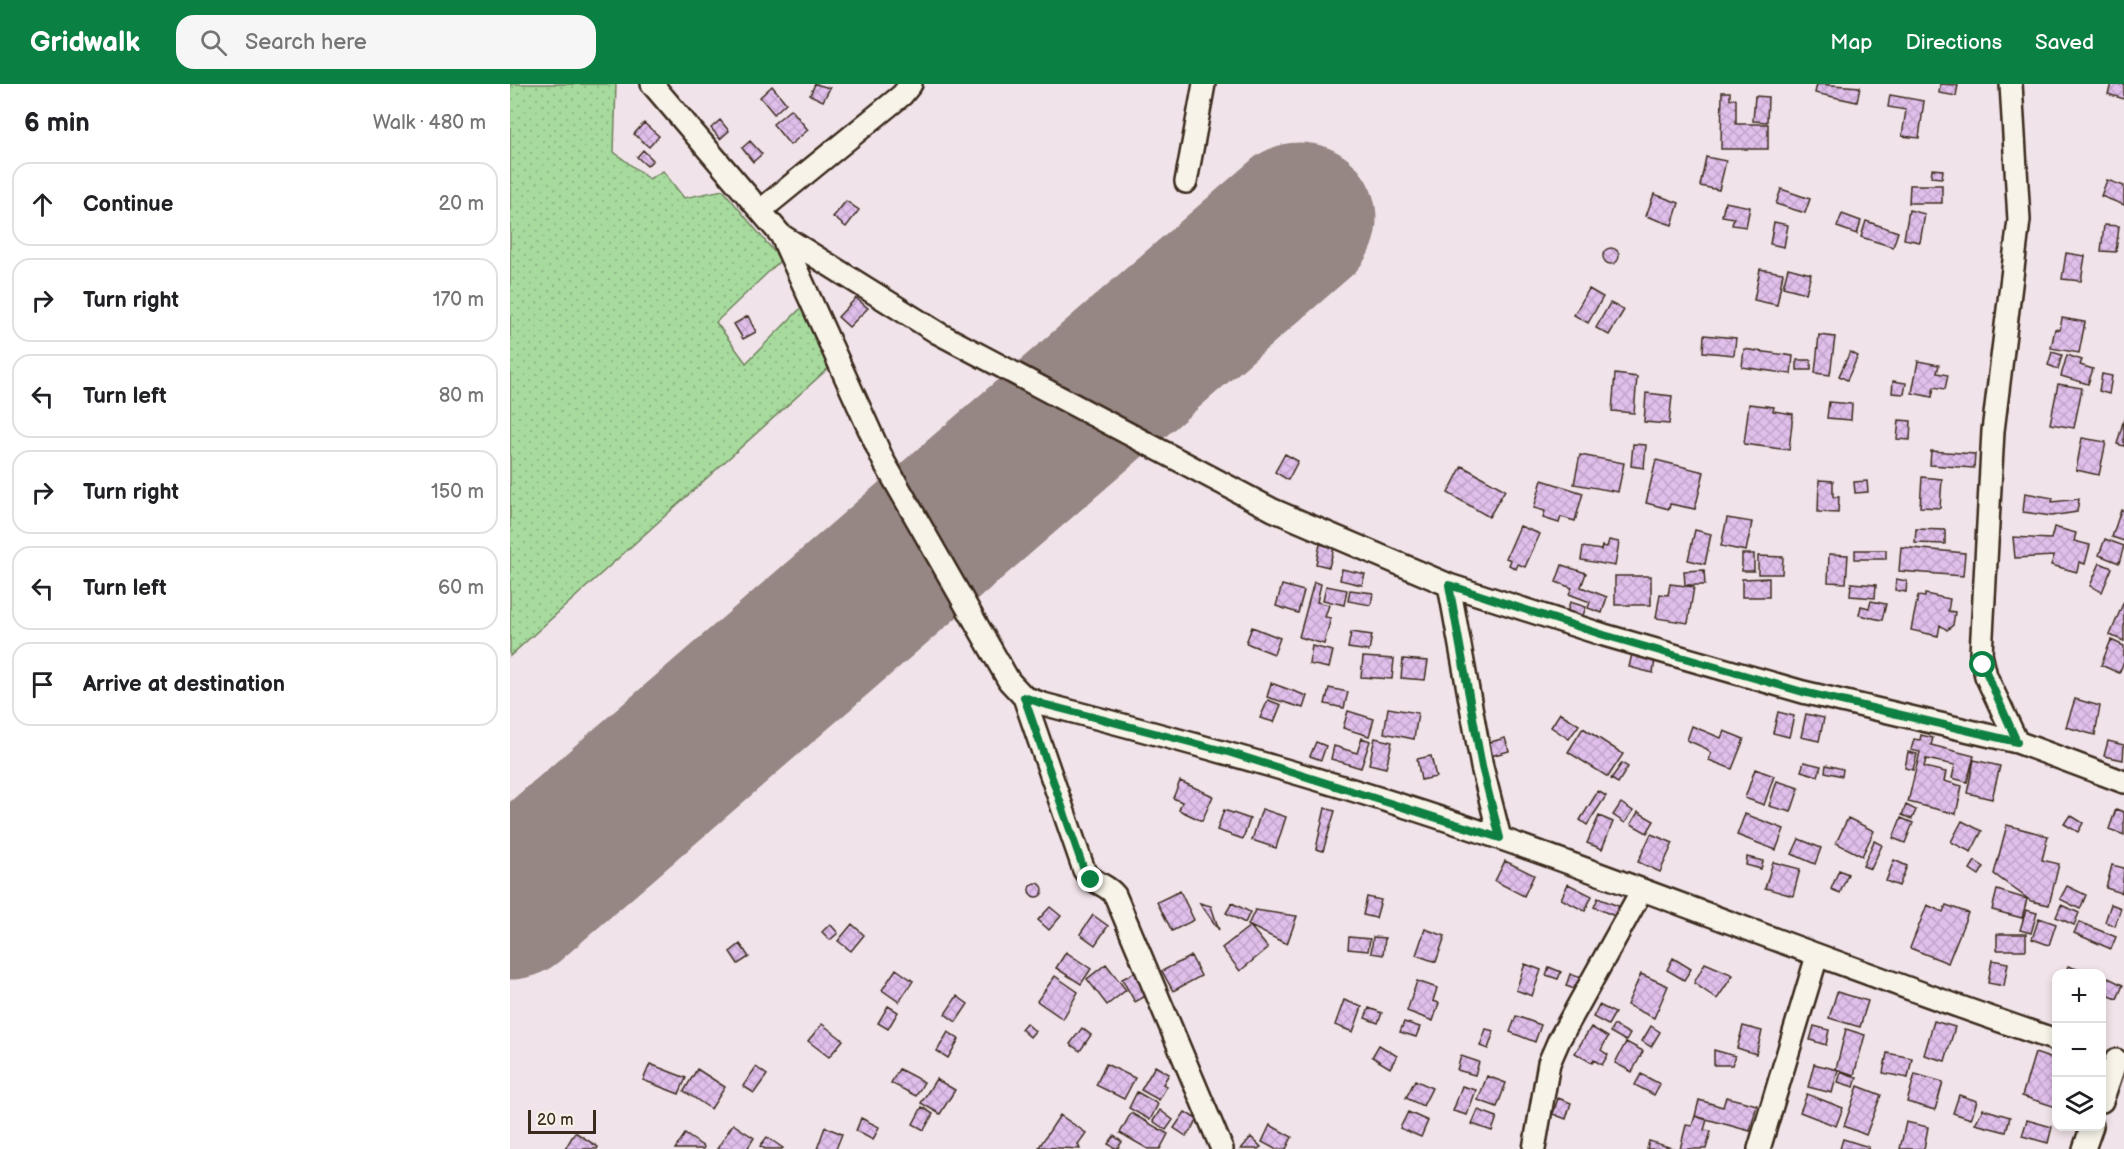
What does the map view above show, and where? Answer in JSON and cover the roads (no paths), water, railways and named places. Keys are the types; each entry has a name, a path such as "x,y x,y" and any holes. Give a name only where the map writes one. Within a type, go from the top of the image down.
{"street":[{"path":"652,84 781,235 884,462 1009,681 1024,697 1084,870 1091,880 1111,890 1115,895 1222,1149"},
{"path":"761,210 902,95 911,84"},
{"path":"1186,182 1204,84"},
{"path":"2011,84 2019,220 1993,431 1981,654 1986,675 2017,742"},
{"path":"781,235 938,333 1263,505 1449,585 1604,635 1803,692 2017,742 2124,782"},
{"path":"1449,585 1482,767 1500,838"},
{"path":"1024,697 1043,704 1228,752 1500,838 1818,956 2052,1039"},
{"path":"1534,1149 1552,1055 1642,890"},
{"path":"1759,1149 1818,956"},
{"path":"2106,1087 2114,1059"},
{"path":"2084,1149 2090,1131"}]}
